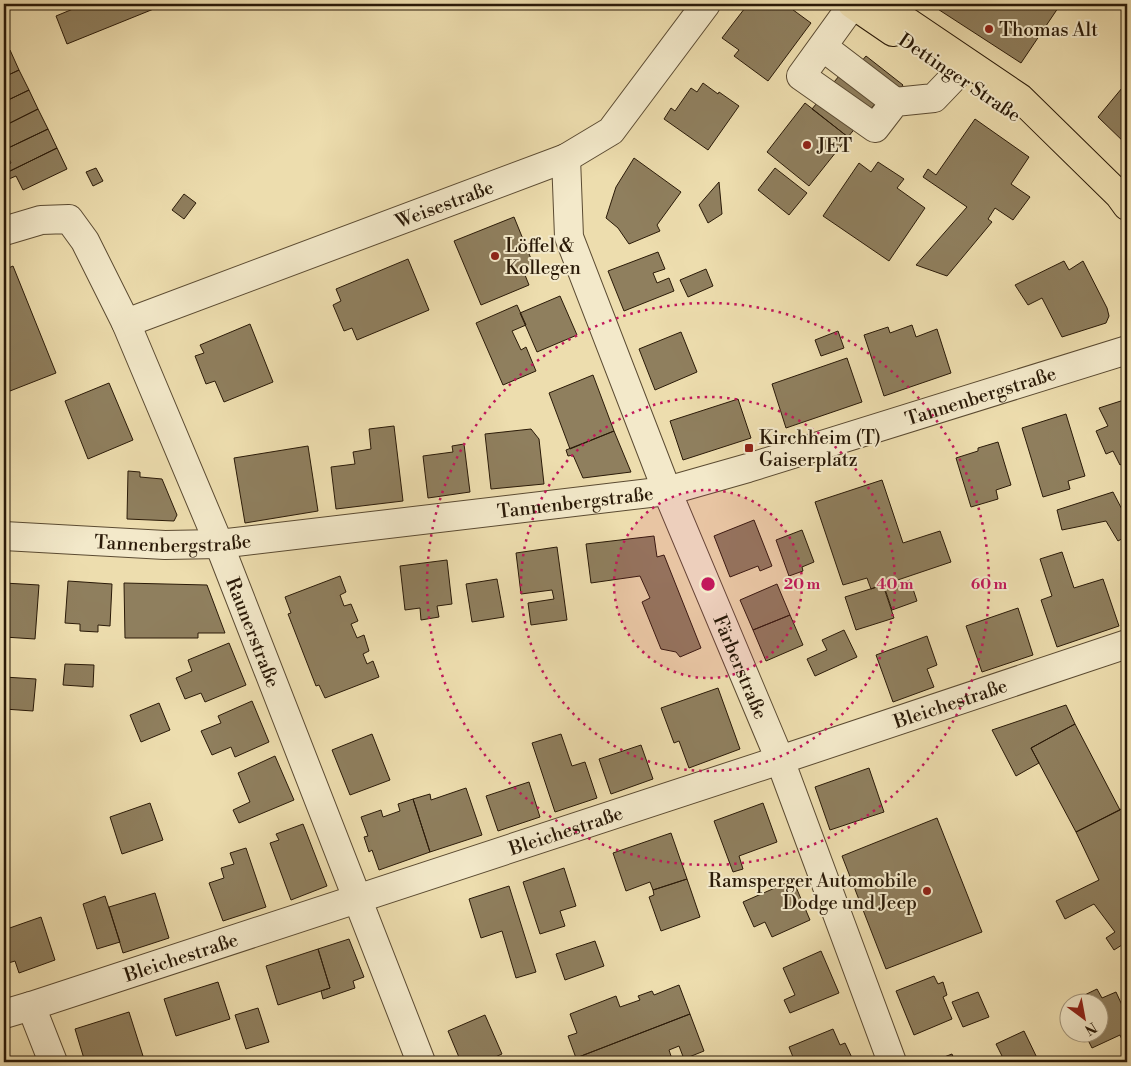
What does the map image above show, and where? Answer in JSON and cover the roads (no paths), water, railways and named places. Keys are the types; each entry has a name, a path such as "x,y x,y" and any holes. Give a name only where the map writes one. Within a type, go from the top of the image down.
{"main road":[{"name":"Dettinger Straße","path":"852,4 1010,113 1070,148"},
{"name":"Dettinger Straße","path":"880,4 1020,98 1119,195 1127,206"}],"street":[{"name":"Weisestraße","path":"126,323 566,158 611,131 706,4"},
{"path":"852,4 801,76 874,128 895,102"},
{"path":"823,47 895,102 934,98 955,76"},
{"name":"Färberstraße","path":"566,158 569,237 667,491 780,760 892,1062"},
{"name":"Raunerstraße","path":"4,232 41,220 69,219 85,241 126,323 219,544 421,1062"},
{"name":"Tannenbergstraße","path":"4,536 165,545 219,544 667,491 748,468 1127,350"},
{"name":"Bleichestraße","path":"4,1014 357,900 1127,644"},
{"path":"32,1006 53,1062"}],"place":[{"name":"Thomas Alt","path":"989,29"},
{"name":"JET","path":"807,145"},
{"name":"Löffel & Kollegen","path":"495,256"},
{"name":"Kirchheim (T) Gaiserplatz","path":"749,448"},
{"name":"Ramsperger Automobile Dodge und Jeep","path":"927,891"}]}
